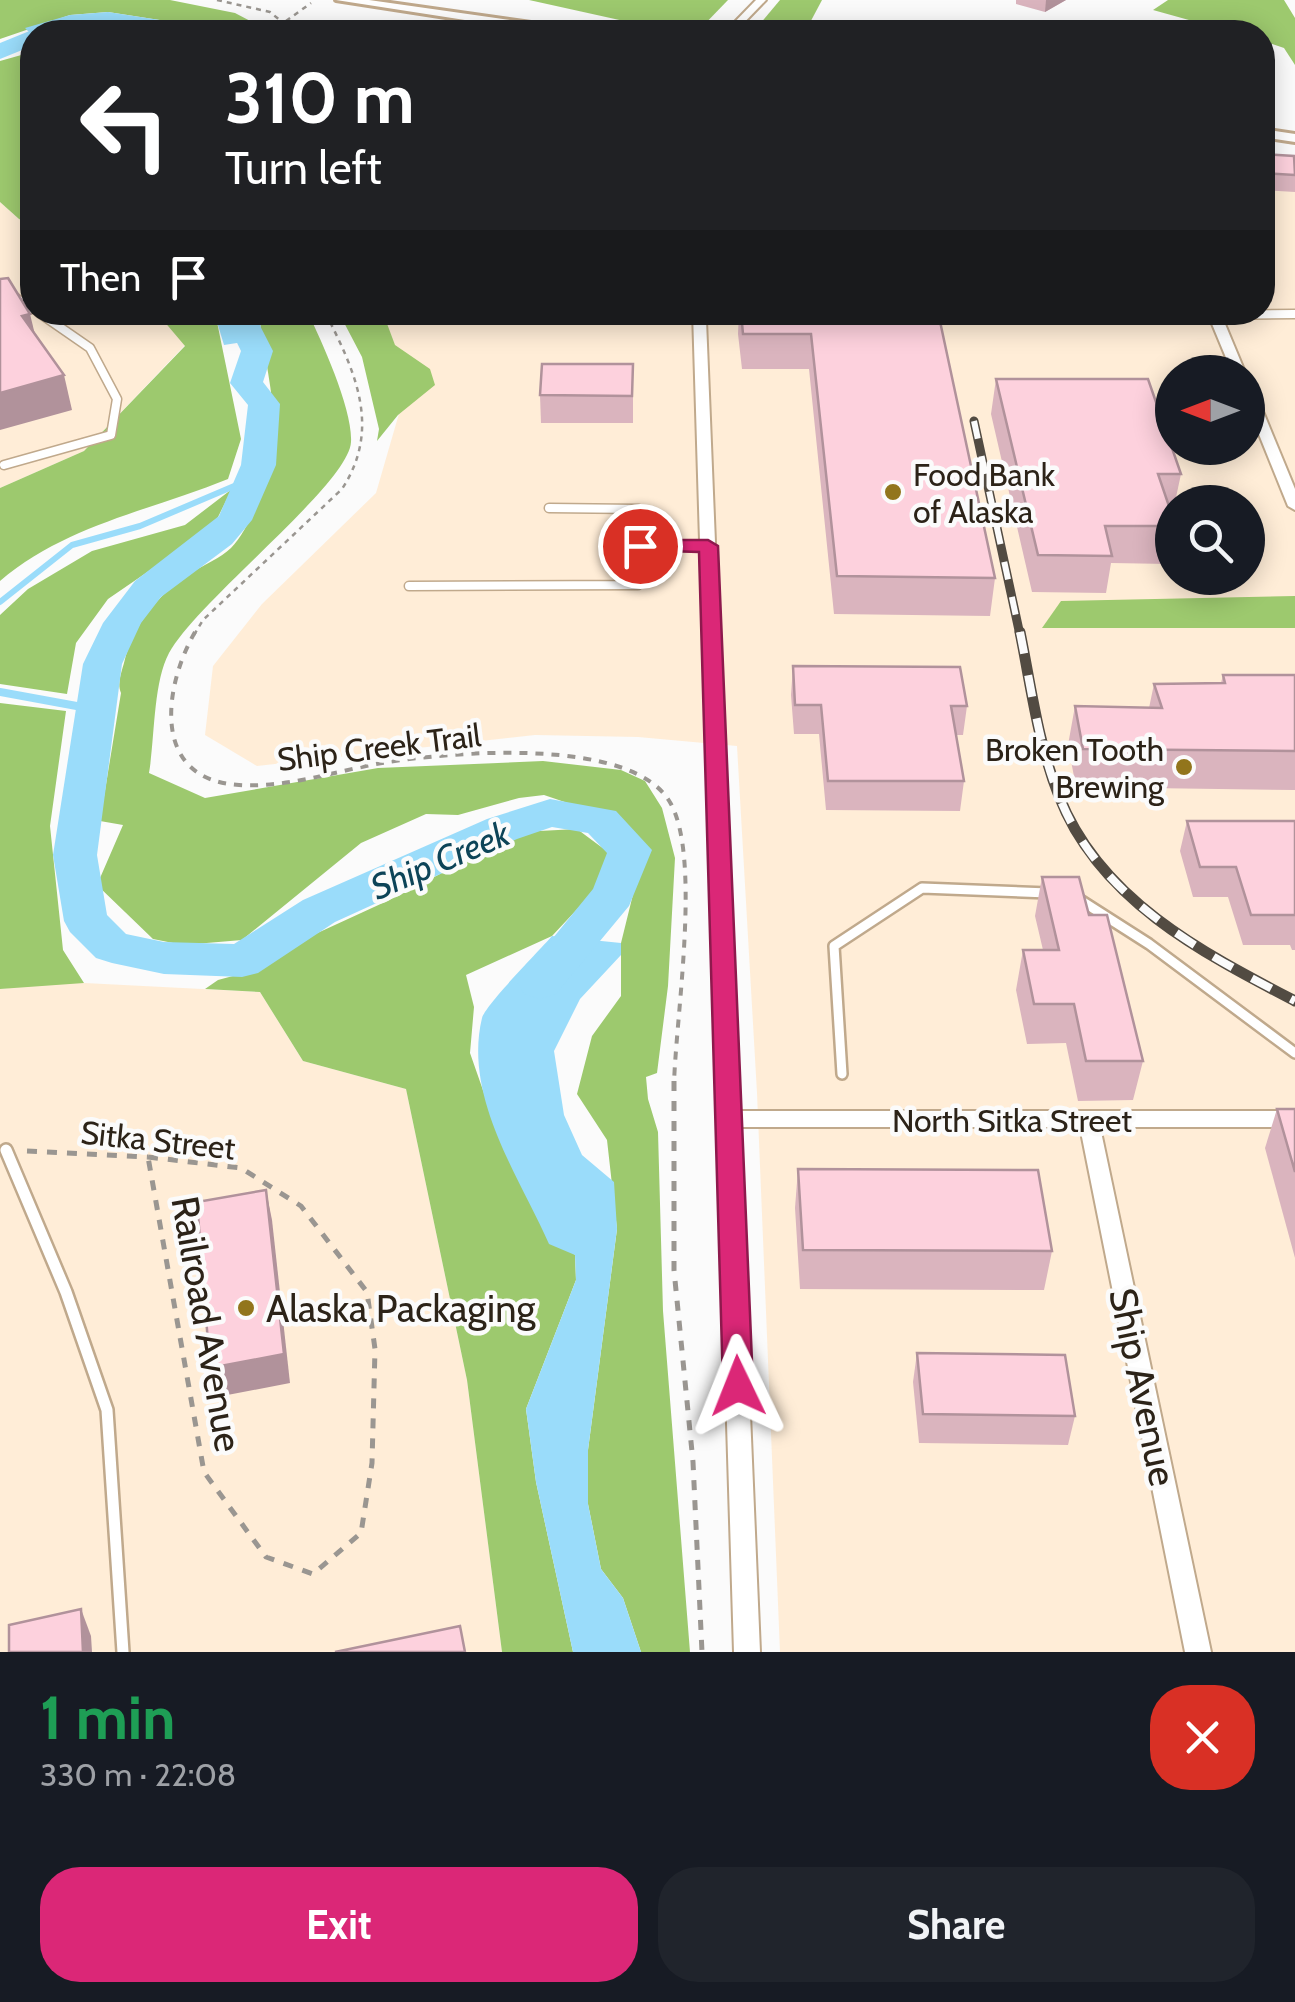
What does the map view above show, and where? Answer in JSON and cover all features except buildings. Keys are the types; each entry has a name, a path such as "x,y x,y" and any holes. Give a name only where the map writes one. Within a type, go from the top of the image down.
{"street":[{"path":"342,0 483,20"},
{"path":"742,20 761,0"},
{"path":"699,325 746,1652"},
{"path":"1220,325 1233,355"},
{"path":"1265,433 1295,506"},
{"name":"North Sitka Street","path":"730,1120 1295,1120"},
{"name":"Ship Avenue","path":"1089,1121 1198,1652"}],"lane":[{"path":"4,465 111,435 118,399 90,348 56,325"},
{"path":"409,586 638,586 639,509 549,508"},
{"path":"640,546 708,546"},
{"path":"842,1074 834,946 922,888 1070,894 1150,944 1295,1053"},
{"path":"6,1150 66,1292 107,1410 123,1652"}],"path":[{"path":"217,0 284,20"},
{"path":"287,20 311,3"},
{"name":"Ship Creek Trail","path":"332,325 350,359 364,420 358,466 342,488 203,620 188,642 172,683 170,727 176,745 196,772 226,784 285,781 400,761 540,754 622,766 656,784 666,797 683,849 673,1113 673,1243 693,1462 702,1652"},
{"name":"Sitka Street","path":"6,1150 241,1168 301,1206"},
{"name":"Railroad Avenue","path":"148,1158 204,1472 266,1557 313,1574 361,1534 372,1462 375,1349 366,1292 301,1206"}],"shaded area":[{"path":"1275,159 1295,162 1295,1652 780,1652 757,1093 737,746 638,737 535,735 257,766 205,735 213,666 262,604 376,493 407,386 387,325 1275,325"},
{"path":"0,202 20,219 20,325 168,325 185,345 84,451 0,488"},
{"path":"65,982 260,992 303,1061 406,1089 467,1380 502,1652 0,1652 0,989"}],"green space":[{"path":"0,0 170,0 235,13 248,20 160,20 108,12 55,20 20,20 20,32 0,39"},
{"path":"529,0 728,0 709,20 619,20"},
{"path":"780,0 822,0 811,20 763,20"},
{"path":"1168,0 1284,0 1295,18 1295,65 1284,48 1275,45 1275,20 1189,20 1153,10"},
{"path":"20,55 20,219 0,202 0,61"},
{"path":"167,325 218,325 241,439 228,479 80,533 52,546 0,581 0,488 84,451 185,346"},
{"path":"261,325 313,325 342,395 351,442 344,461 326,485 210,603 169,653 157,695 149,773 205,798 378,768 543,761 621,770 645,781 662,808 675,858 668,986 657,1073 646,1077 658,1132 663,1311 690,1652 641,1652 623,1598 601,1569 588,1504 588,1450 617,1229 607,1140 577,1094 592,1036 621,996 621,943 641,862 632,835 609,817 544,795 458,815 426,814 361,843 242,940 183,945 153,939 97,885 123,825 100,821 121,693 120,678 128,649 148,612 168,591 222,555 244,530 270,472 273,404"},
{"path":"345,325 388,325 395,345 430,369 435,385 398,415 377,441 379,429 362,357"},
{"path":"232,489 213,527 108,599 76,643 67,694 0,684 0,615 28,589 92,551 185,525"},
{"path":"1295,596 1295,628 1042,628 1061,601"},
{"path":"0,703 66,711 50,826 63,950 84,983 0,989"},
{"path":"577,829 608,852 611,873 552,936 466,975 474,1007 470,1053 500,1139 526,1191 575,1255 576,1280 526,1409 536,1482 573,1652 502,1652 467,1380 406,1089 303,1061 260,992 205,989 218,980 263,968 287,947 398,896 520,832"}],"water":[{"path":"108,12 160,20 53,20"},
{"path":"218,325 260,325 262,339 224,345"},
{"path":"552,936 621,943 621,955 580,999 554,1051 564,1115 582,1155 614,1182 617,1229 588,1450 588,1504 601,1569 623,1598 641,1652 573,1652 536,1482 526,1409 576,1280 575,1255 549,1244 497,1135 480,1077 482,1018"}],"waterway":[{"name":"Ship Creek","path":"0,52 20,43"},
{"name":"Ship Creek","path":"244,325 257,351 246,383 264,404 263,436 249,492 220,536 162,576 135,605 111,643 97,684 97,723 75,855 86,921 112,947 164,958 242,961 319,911 502,829 550,813 601,821 630,850 613,895 540,982"},
{"path":"0,602 72,545 140,526 258,476"},
{"path":"0,692 93,709"}],"railway":[{"path":"974,421 1020,635"},
{"path":"1020,632 1052,776 1077,832 1100,865 1157,919 1224,963 1295,1001"}],"place":[{"name":"Food Bank of Alaska","path":"893,492"},
{"name":"Broken Tooth Brewing","path":"1184,767"},
{"name":"Alaska Packaging","path":"246,1308"}],"route":[{"path":"640,546 708,546 738,1386"}]}
